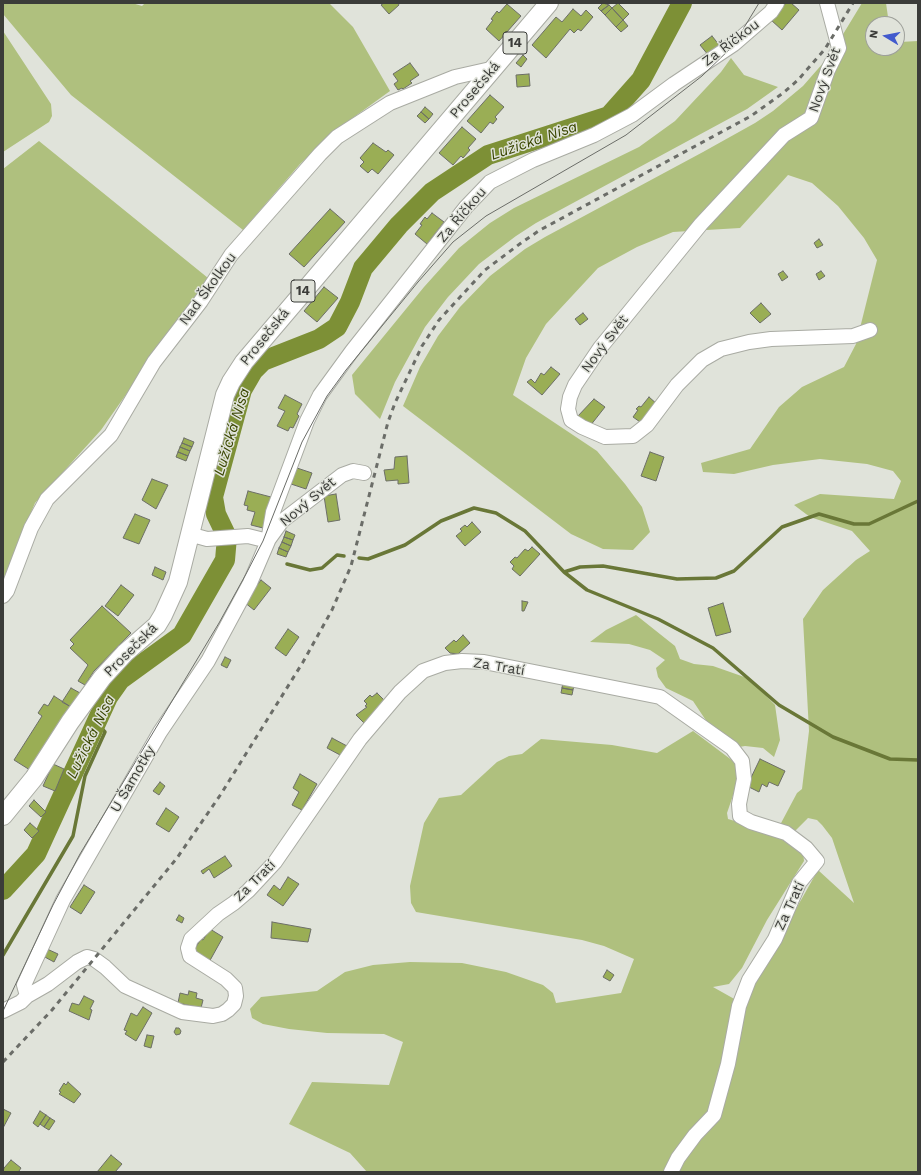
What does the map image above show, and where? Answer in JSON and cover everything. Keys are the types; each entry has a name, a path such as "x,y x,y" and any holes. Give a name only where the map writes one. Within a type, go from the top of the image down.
{"main road":[{"name":"Prosečská","path":"3,816 34,778 70,722 102,678 125,653 157,625 164,615 178,582 217,422 231,382 244,362 549,3"}],"street":[{"name":"Za Říčkou","path":"268,542 275,505 296,448 320,395 352,352 471,202 490,182 533,160 594,135 632,115 674,84 734,44 771,12 777,3"},
{"name":"Nový Svět","path":"827,3 839,48 828,70 811,118 784,135 701,224 600,348 575,385 570,397 568,409 571,420 582,427 605,437 632,436 647,425 677,385 702,360 721,349 771,339 853,336 870,330"},
{"name":"Nad Školkou","path":"3,596 7,591 31,528 47,499 111,435 154,362 201,301 231,255 320,154 338,137 390,103 455,77 495,68"},
{"name":"Nový Svět","path":"268,542 282,521 342,474 354,471 364,473"},
{"path":"189,534 207,539 248,536 268,542"},
{"name":"U Šamotky","path":"27,996 24,985 63,900 160,732 208,661 250,583 268,542"},
{"name":"Za Tratí","path":"27,996 48,984 87,956 105,967 125,986 182,1012 213,1016 222,1014 228,1010 234,1004 236,996 235,988 226,979 190,956 188,948 191,939 202,927 248,891 275,862 360,739 400,692 424,671 445,663 462,661 484,662 660,697 732,748 742,761 744,779 739,804 740,816 751,822 786,834 806,848 817,862 799,883 775,939 749,980 739,1006 728,1064 714,1115 695,1135 678,1158 671,1172"},
{"path":"3,1010 21,1002 27,996"}],"green space":[{"path":"9,3 132,3 142,6 145,3 329,3 353,27 390,91 343,125 300,164 243,230 71,95 3,14 3,4"},
{"path":"862,3 886,3 888,16 865,16 865,56 905,56 905,42 918,41 918,1172 367,1172 350,1153 289,1124 312,1082 389,1085 403,1042 384,1034 327,1033 289,1029 263,1024 252,1018 250,1009 261,997 317,991 345,972 373,965 410,962 462,963 506,972 543,985 553,993 556,1003 621,993 634,959 604,946 582,940 416,912 411,903 410,886 424,823 439,798 461,795 497,762 509,756 522,754 541,739 612,745 657,753 693,731 737,764 740,775 727,813 728,819 775,833 803,851 804,861 767,920 742,968 729,984 713,987 745,1005 750,990 818,870 854,903 832,838 822,825 817,820 808,818 795,831 780,825 797,793 802,789 809,731 803,619 823,590 856,560 870,551 852,531 810,517 794,505 820,494 894,499 901,481 893,471 867,464 820,459 773,465 734,474 703,472 701,463 750,449 779,407 802,387 844,367 856,344 877,260 864,238 838,206 812,183 788,175 740,228 673,232 637,247 598,268 546,324 526,358 513,395 597,451 625,484 642,507 650,532 633,550 603,549 571,534 403,406 420,367 438,336 460,307 490,276 525,249 545,237 755,123 773,111 803,86 831,54"},
{"path":"3,31 51,104 52,116 49,122 3,152"},
{"path":"731,58 744,75 778,87 747,109 536,223 479,264 448,297 425,327 395,382 380,419 355,394 352,375 424,287 459,248 490,223 514,208 639,147 675,121 721,72"},
{"path":"39,141 208,278 101,430 35,503 3,580 3,169"},
{"path":"636,615 675,646 680,659 694,664 713,666 750,679 775,705 780,740 774,757 763,748 745,746 739,747 707,722 693,701 666,688 658,677 656,668 665,660 650,650 629,644 590,642 606,630"}],"building":[{"path":"384,3 398,3 399,5 389,14 381,5"},
{"path":"603,3 609,5 601,11 598,8"},
{"path":"618,3 629,14 623,20 612,8"},
{"path":"786,3 791,3 799,10 782,30 771,20"},
{"path":"507,4 521,16 499,41 486,29 493,20 491,19 497,11 499,13"},
{"path":"609,5 612,8 605,15 601,11"},
{"path":"612,8 623,20 616,27 605,15"},
{"path":"573,9 581,16 586,10 593,17 581,31 578,29 574,33 570,29 546,58 532,45 556,17 562,22"},
{"path":"623,20 628,26 621,32 616,27"},
{"path":"712,36 720,46 709,56 700,45"},
{"path":"523,55 527,59 521,67 516,63"},
{"path":"410,63 419,75 410,81 412,83 403,89 398,90 394,84 398,81 393,74"},
{"path":"529,74 530,86 517,87 516,75"},
{"path":"490,95 504,107 495,117 497,119 493,124 490,122 481,133 467,121"},
{"path":"425,107 433,114 429,119 421,112"},
{"path":"421,112 429,119 425,123 417,116"},
{"path":"462,127 476,139 468,148 470,150 463,158 461,156 453,165 439,153"},
{"path":"373,143 386,152 388,150 394,155 378,174 372,169 368,173 360,166 364,162 360,158"},
{"path":"330,209 345,222 304,267 289,254"},
{"path":"432,213 444,222 427,244 415,234 422,225 420,224 425,217 427,219"},
{"path":"819,239 823,245 817,248 814,243"},
{"path":"783,271 788,277 782,281 778,274"},
{"path":"821,271 825,276 819,280 816,274"},
{"path":"324,287 338,298 317,322 304,311"},
{"path":"761,303 771,314 760,323 750,313"},
{"path":"583,313 588,319 580,325 575,319"},
{"path":"551,367 560,374 542,395 527,382 531,379 535,383 541,373 544,375"},
{"path":"285,395 302,404 297,414 299,416 293,428 290,427 288,431 277,426 285,411 278,408"},
{"path":"649,397 658,405 643,424 633,417 638,410 636,409 639,406 641,407"},
{"path":"594,399 605,407 590,426 577,417"},
{"path":"184,438 194,442 192,447 182,443"},
{"path":"182,443 192,447 190,451 180,447"},
{"path":"180,447 190,451 188,456 178,452"},
{"path":"178,452 188,456 186,461 176,457"},
{"path":"650,452 664,457 656,481 641,476"},
{"path":"407,456 409,483 398,484 398,480 386,481 384,470 394,469 395,457"},
{"path":"297,468 312,473 306,489 291,484"},
{"path":"152,479 168,485 156,509 142,500"},
{"path":"248,491 271,497 263,528 251,525 255,512 247,510 248,506 244,505"},
{"path":"336,494 340,520 328,522 324,496"},
{"path":"135,514 150,520 139,544 123,538"},
{"path":"472,522 481,532 465,546 456,536 462,531 460,529 465,525 467,527"},
{"path":"286,531 295,535 293,540 284,537"},
{"path":"284,537 293,540 291,546 282,542"},
{"path":"282,542 291,546 288,552 279,548"},
{"path":"532,547 540,554 520,576 512,569 514,566 510,562 515,557 517,558 525,549 528,551"},
{"path":"279,548 288,552 286,557 277,554"},
{"path":"155,567 166,572 163,580 152,575"},
{"path":"261,580 271,588 254,610 244,602"},
{"path":"121,585 134,595 118,616 105,606"},
{"path":"522,601 528,602 524,611 522,611"},
{"path":"723,603 731,632 716,636 708,608"},
{"path":"102,606 131,633 94,671 85,685 78,681 88,665 70,648 74,644 70,640"},
{"path":"288,629 299,637 286,656 275,648"},
{"path":"463,635 470,643 458,654 450,653 445,648 454,640 456,642"},
{"path":"225,657 231,660 227,668 221,665"},
{"path":"563,682 574,685 573,690 562,688"},
{"path":"71,688 80,693 71,707 62,702"},
{"path":"562,688 573,690 572,695 561,693"},
{"path":"377,693 386,702 365,724 356,715 367,707 365,706 367,704 364,701 370,695 372,697"},
{"path":"54,696 71,707 30,770 14,760 42,716 38,713 44,704 48,706"},
{"path":"332,738 347,746 342,756 327,748"},
{"path":"760,759 785,771 778,786 769,782 767,787 762,784 759,792 747,786"},
{"path":"53,764 64,769 55,791 43,786"},
{"path":"300,774 317,784 302,810 292,805 299,792 293,788"},
{"path":"160,782 165,786 159,795 153,791"},
{"path":"34,800 46,812 41,817 29,806"},
{"path":"166,808 179,817 169,832 156,824"},
{"path":"30,823 39,831 32,838 24,830"},
{"path":"225,856 232,866 214,878 209,869 203,874 201,871"},
{"path":"288,877 299,884 283,906 267,895 274,885 280,890"},
{"path":"84,885 95,892 81,914 70,907"},
{"path":"179,915 184,918 182,923 176,920"},
{"path":"272,922 311,929 308,942 271,938"},
{"path":"210,929 223,937 208,964 194,950"},
{"path":"47,949 58,954 54,962 43,956"},
{"path":"607,970 614,975 610,981 603,977"},
{"path":"189,991 197,993 196,998 203,1000 201,1008 178,1003 180,993 188,995"},
{"path":"84,996 94,1001 90,1009 92,1010 89,1020 69,1011 72,1003 79,1005"},
{"path":"143,1007 152,1013 136,1041 125,1034 127,1031 124,1030 131,1013 137,1016"},
{"path":"176,1028 179,1028 181,1031 180,1034 176,1035 174,1032"},
{"path":"147,1035 154,1036 151,1048 144,1046"},
{"path":"68,1082 81,1094 74,1103 59,1094 61,1092 59,1091 64,1083 66,1085"},
{"path":"3,1109 11,1113 3,1128"},
{"path":"40,1111 46,1115 38,1127 33,1123"},
{"path":"46,1115 50,1118 44,1127 40,1124"},
{"path":"50,1118 55,1121 49,1130 44,1127"},
{"path":"111,1155 122,1164 115,1172 97,1172"},
{"path":"11,1160 21,1168 19,1171 20,1172 3,1172 4,1168"}],"waterway":[{"name":"Lužická Nisa","path":"3,890 36,854 108,697 120,680 182,635 225,560 227,537 216,514 213,497 242,390 253,371 263,361 319,339 337,327 350,302 363,268 399,225 432,192 488,155 609,116 641,80 682,3"},
{"path":"359,558 368,559 405,545 441,521 474,508 496,513 525,531 564,572 580,567 603,566 677,579 716,578 734,571 782,527 819,514 854,524 869,524 918,501"},
{"path":"287,564 310,570 322,568 337,555 344,556"},
{"path":"564,572 587,590 658,619 713,648 779,705 833,737 890,759 918,760"},
{"path":"3,955 73,836 85,776 105,732 96,722"}],"tram line":[{"path":"731,49 759,3"},
{"path":"3,1011 53,905 80,854 219,623 246,574 263,541 302,442 327,396 346,370 453,242 486,216 626,135 702,76 734,45"}],"railway":[{"path":"3,1062 52,1010 177,858 221,794 303,662 332,610 351,566 388,422 395,403 422,346 439,320 485,270 540,230 751,116 783,93 798,80 825,49 853,3"}]}
